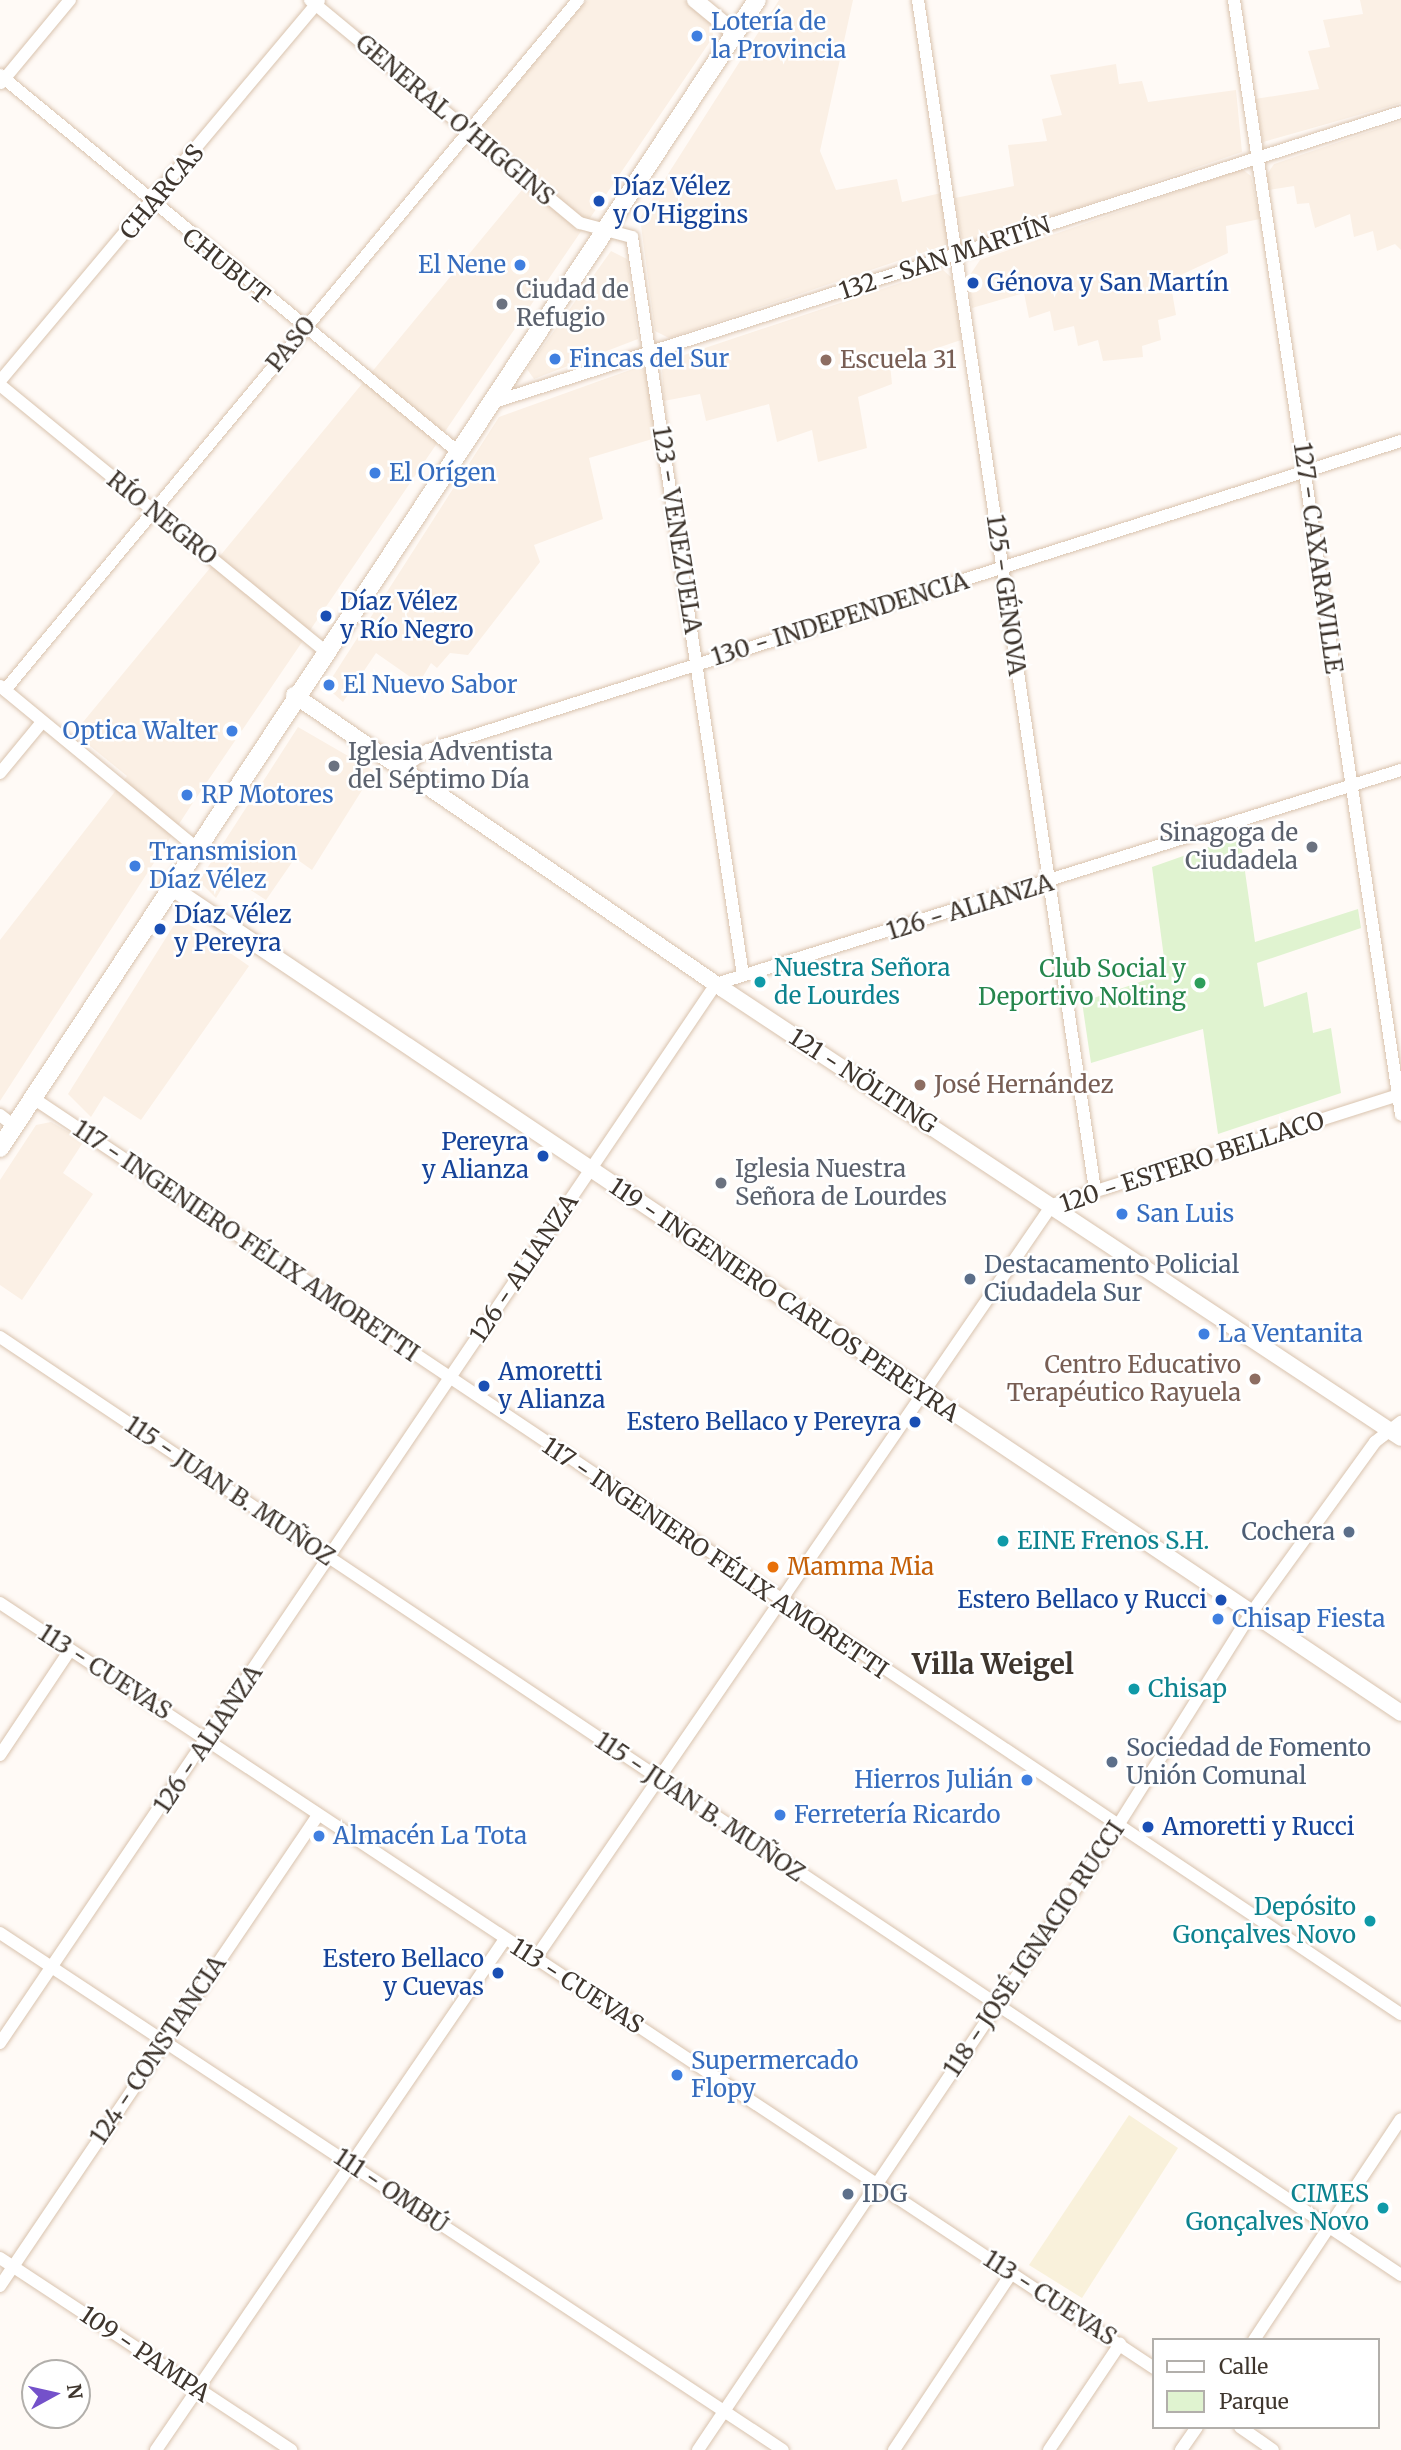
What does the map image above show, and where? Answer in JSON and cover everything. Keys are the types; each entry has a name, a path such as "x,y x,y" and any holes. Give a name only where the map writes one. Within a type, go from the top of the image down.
{"main road":[{"path":"0,1148 7,1120 33,1098 168,885 757,0"}],"street":[{"path":"1,79 70,0"},
{"name":"PASO","path":"2,688 154,512 578,0"},
{"path":"695,0 735,33"},
{"name":"125 - GÉNOVA","path":"918,0 1095,1190"},
{"name":"127 - CAXARAVILLE","path":"1234,0 1401,1115"},
{"name":"GENERAL O'HIGGINS","path":"315,2 580,223 605,229"},
{"name":"CHARCAS","path":"0,383 152,206 315,2"},
{"name":"CHUBUT","path":"1,79 152,206 457,451"},
{"name":"132 - SAN MARTÍN","path":"488,404 1401,111"},
{"name":"123 - VENEZUELA","path":"605,229 632,237 743,975"},
{"name":"RÍO NEGRO","path":"0,383 324,650"},
{"name":"130 - INDEPENDENCIA","path":"404,767 428,750 1401,441"},
{"path":"2,688 194,846"},
{"name":"121 - NÖLTING","path":"294,695 404,767 716,984 1394,1425 1401,1438"},
{"path":"0,773 43,722"},
{"name":"126 - ALIANZA","path":"0,2043 208,1740 716,984 1049,883 1401,770"},
{"name":"119 - INGENIERO CARLOS PEREYRA","path":"168,885 920,1393 1401,1713"},
{"name":"120 - ESTERO BELLACO","path":"535,1959 660,1782 920,1393 1052,1205 1400,1095"},
{"name":"117 - INGENIERO FÉLIX AMORETTI","path":"33,1098 779,1603 1401,2014"},
{"name":"115 - JUAN B. MUÑOZ","path":"0,1337 660,1782 998,2003 1401,2275"},
{"name":"118 - JOSÉ IGNACIO RUCCI","path":"698,2450 1117,1827 1252,1612 1394,1425"},
{"name":"113 - CUEVAS","path":"0,1603 1152,2367"},
{"path":"0,1755 70,1650"},
{"name":"124 - CONSTANCIA","path":"0,2286 318,1815"},
{"name":"111 - OMBÚ","path":"0,1933 783,2450"},
{"path":"156,2450 505,1939"},
{"path":"1255,2338 1401,2119"},
{"name":"109 - PAMPA","path":"0,2258 290,2450"},
{"path":"894,2450 1011,2274"},
{"path":"1049,2450 1120,2344"},
{"path":"1181,2450 1196,2429"},
{"path":"1243,2429 1273,2450"}],"shaded area":[{"path":"587,0 684,0 712,23 713,37 190,807 0,1101 0,940 127,776 74,733 526,185 470,140"},
{"path":"779,0 853,0 820,151 836,190 897,179 902,202 941,193 948,244 669,338 655,331 640,218"},
{"path":"1360,0 1401,0 1401,103 1263,142 1255,99 1319,89 1308,51 1330,47 1323,20 1363,14"},
{"path":"1116,64 1119,84 1142,81 1148,102 1236,90 1242,152 976,242 962,239 955,198 1014,186 1008,145 1047,141 1042,119 1062,115 1050,75"},
{"path":"1401,121 1401,250 1395,244 1377,251 1373,231 1354,237 1350,214 1315,228 1309,203 1297,204 1294,186 1268,190 1266,176 1274,164"},
{"path":"1242,169 1251,176 1260,219 1226,226 1228,253 1170,280 1176,315 1158,320 1161,340 1142,346 1143,357 1103,361 1098,340 1078,346 1074,326 1054,331 1050,311 1029,318 1024,293 972,308 968,278 980,260"},
{"path":"611,251 627,259 638,339 534,379 527,369"},
{"path":"942,269 952,278 961,340 890,364 892,384 858,397 867,448 818,462 812,430 777,442 769,404 706,421 700,394 664,401 662,369 672,359"},
{"path":"641,366 648,371 659,437 589,458 603,519 534,545 540,562 468,655 450,653 437,668 431,663 419,683 376,653 343,702 326,687 499,417"},
{"path":"298,727 374,771 312,870 295,858 266,900 229,876 216,898 199,881"},
{"path":"184,921 249,966 141,1120 104,1096 91,1117 68,1094 174,925"},
{"path":"51,1122 84,1141 63,1173 93,1194 22,1300 0,1285 0,1180 36,1125"},
{"path":"1129,2115 1178,2148 1082,2298 1029,2265"}],"green space":[{"name":"Club Social y Deportivo Nolting","path":"1240,836 1255,942 1358,909 1361,928 1257,963 1264,1007 1307,992 1313,1033 1331,1028 1341,1093 1218,1134 1203,1029 1091,1063 1082,1002 1166,973 1152,867"}],"place":[{"name":"Lotería de la Provincia","path":"697,36"},
{"name":"Díaz Vélez y O'Higgins","path":"599,201"},
{"name":"El Nene","path":"520,265"},
{"name":"Génova y San Martín","path":"973,283"},
{"name":"Ciudad de Refugio","path":"502,304"},
{"name":"Fincas del Sur","path":"555,359"},
{"name":"Escuela 31","path":"826,360"},
{"name":"El Orígen","path":"375,473"},
{"name":"Díaz Vélez y Río Negro","path":"326,616"},
{"name":"El Nuevo Sabor","path":"329,685"},
{"name":"Optica Walter","path":"232,731"},
{"name":"Iglesia Adventista del Séptimo Día","path":"334,766"},
{"name":"RP Motores","path":"187,795"},
{"name":"Sinagoga de Ciudadela","path":"1312,847"},
{"name":"Transmision Díaz Vélez","path":"135,866"},
{"name":"Díaz Vélez y Pereyra","path":"160,929"},
{"name":"Nuestra Señora de Lourdes","path":"760,982"},
{"name":"Club Social y Deportivo Nolting","path":"1200,983"},
{"name":"José Hernández","path":"920,1085"},
{"name":"Pereyra y Alianza","path":"543,1156"},
{"name":"Iglesia Nuestra Señora de Lourdes","path":"721,1183"},
{"name":"San Luis","path":"1122,1214"},
{"name":"Destacamento Policial Ciudadela Sur","path":"970,1279"},
{"name":"La Ventanita","path":"1204,1334"},
{"name":"Centro Educativo Terapéutico Rayuela","path":"1255,1379"},
{"name":"Amoretti y Alianza","path":"484,1386"},
{"name":"Estero Bellaco y Pereyra","path":"915,1422"},
{"name":"Cochera","path":"1349,1532"},
{"name":"EINE Frenos S.H.","path":"1003,1541"},
{"name":"Mamma Mia","path":"773,1567"},
{"name":"Estero Bellaco y Rucci","path":"1221,1600"},
{"name":"Chisap Fiesta","path":"1218,1619"},
{"name":"Chisap","path":"1134,1689"},
{"name":"Sociedad de Fomento Unión Comunal","path":"1112,1762"},
{"name":"Hierros Julián","path":"1027,1780"},
{"name":"Ferretería Ricardo","path":"780,1815"},
{"name":"Amoretti y Rucci","path":"1148,1827"},
{"name":"Almacén La Tota","path":"319,1836"},
{"name":"Depósito Gonçalves Novo","path":"1370,1921"},
{"name":"Estero Bellaco y Cuevas","path":"498,1973"},
{"name":"Supermercado Flopy","path":"677,2075"},
{"name":"IDG","path":"848,2194"},
{"name":"CIMES Gonçalves Novo","path":"1383,2208"}],"district":[{"name":"Villa Weigel","path":"993,1664"}]}
